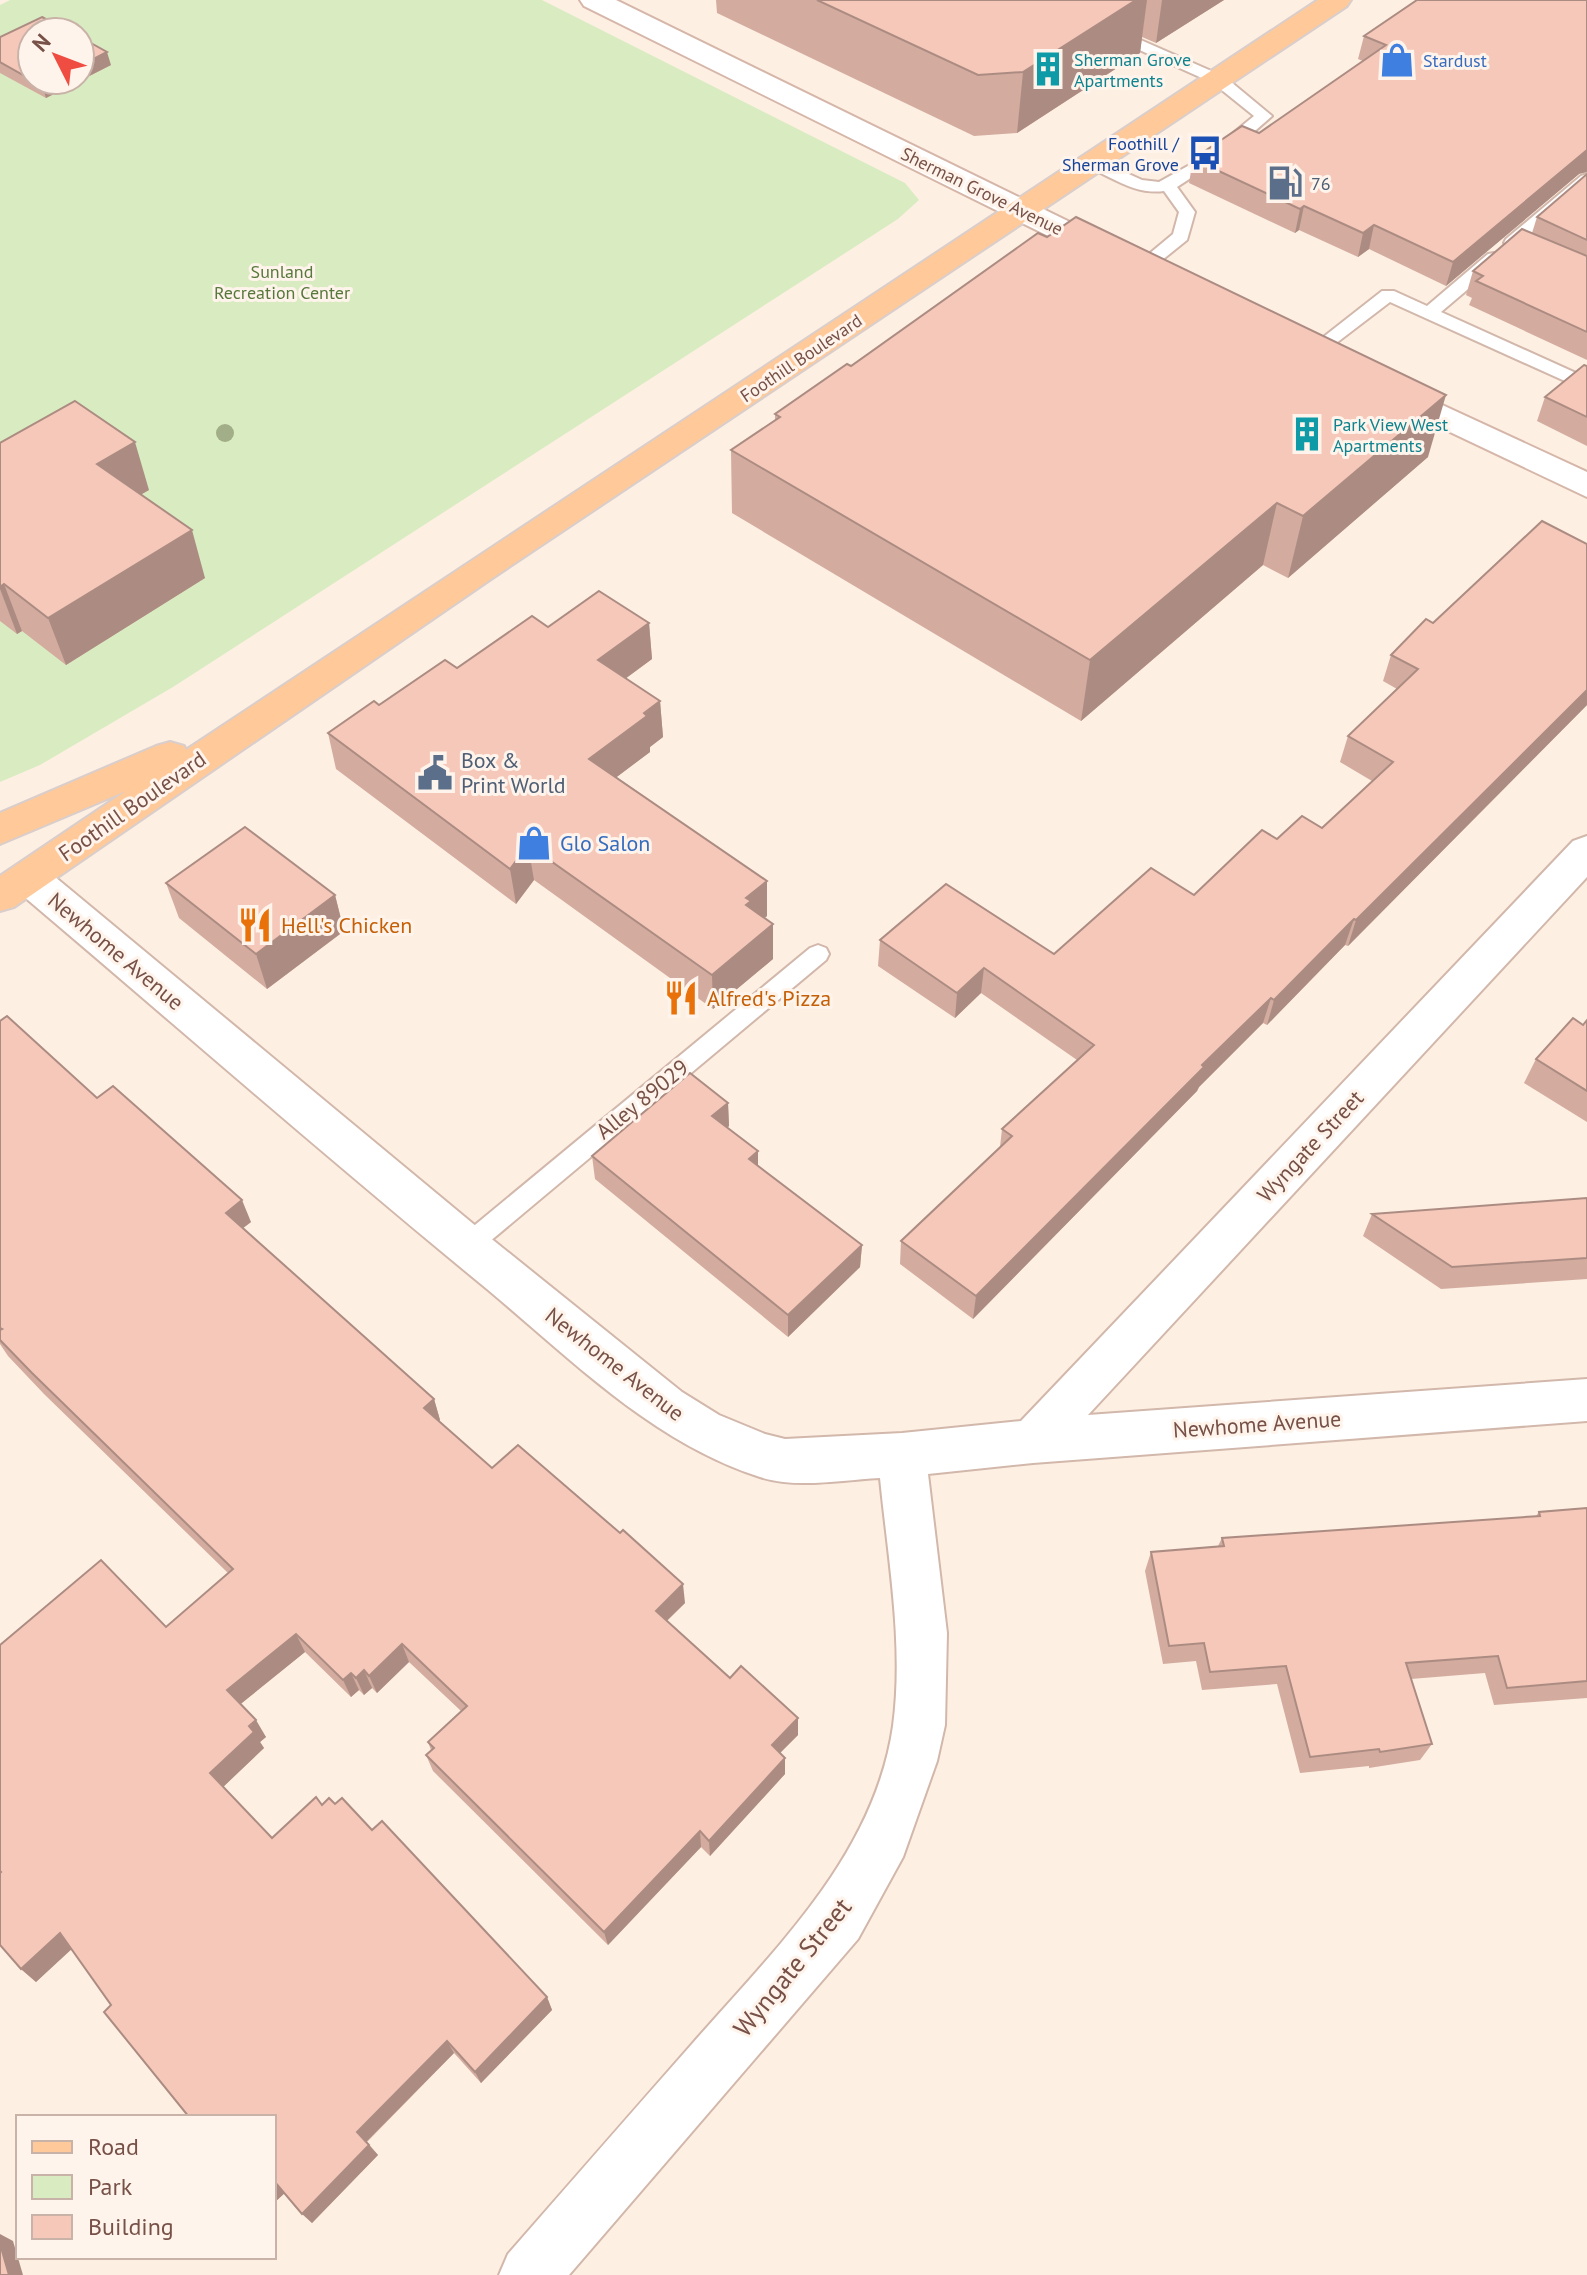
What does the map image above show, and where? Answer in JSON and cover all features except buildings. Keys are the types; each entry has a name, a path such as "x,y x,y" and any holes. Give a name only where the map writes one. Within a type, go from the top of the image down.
{"main road":[{"name":"Foothill Boulevard","path":"14,887 264,716 1337,0"},
{"name":"Foothill Boulevard","path":"0,829 264,716"}],"street":[{"name":"Sherman Grove Avenue","path":"594,0 1154,276"},
{"path":"1322,358 1587,486"},
{"name":"Wyngate Street","path":"1033,1441 1587,851"},
{"name":"Newhome Avenue","path":"14,887 665,1407 730,1445 785,1461 902,1455 1033,1441 1587,1400"},
{"name":"Wyngate Street","path":"529,2275 838,1919 884,1838 911,1761 919,1725 921,1633 902,1455"}],"lane":[{"path":"1094,24 1219,80 1264,116 1249,131 1168,186 1152,188 1094,164"},
{"path":"1429,313 1587,179"},
{"path":"1154,276 1181,236 1187,212 1168,186"},
{"path":"1512,243 1537,254"},
{"path":"1322,358 1388,295 1587,385"},
{"name":"Alley 89029","path":"467,1246 818,954"}],"green space":[{"name":"Sunland Recreation Center","path":"10,0 542,0 905,183 919,200 898,219 173,687 40,765 0,782 0,5"}],"place":[{"name":"Stardust","path":"1397,60"},
{"name":"Sherman Grove Apartments","path":"1048,69"},
{"name":"Foothill / Sherman Grove","path":"1205,153"},
{"name":"76","path":"1285,183"},
{"name":"Park View West Apartments","path":"1307,434"},
{"name":"Box & Print World","path":"435,773"},
{"name":"Glo Salon","path":"534,843"},
{"name":"Hell's Chicken","path":"255,925"},
{"name":"Alfred's Pizza","path":"681,998"}]}
